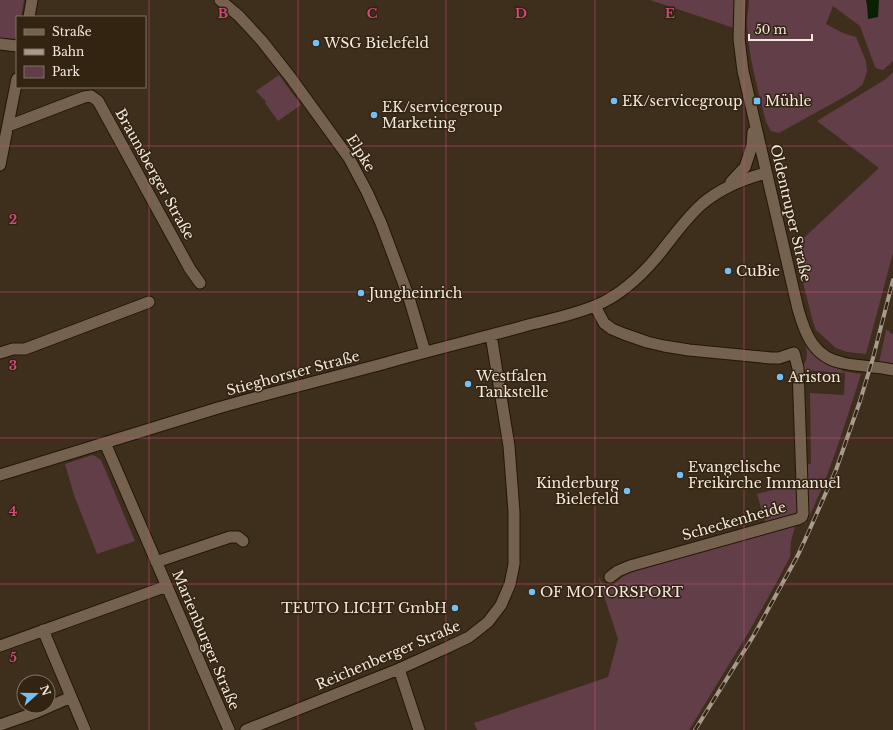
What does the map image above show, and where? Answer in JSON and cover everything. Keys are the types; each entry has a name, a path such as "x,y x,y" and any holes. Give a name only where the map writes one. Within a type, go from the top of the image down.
{"street":[{"path":"29,16 32,0"},
{"name":"Elpke","path":"220,0 239,16 262,41 349,158 381,223 409,298 425,352"},
{"name":"Oldentruper Straße","path":"740,0 740,53 754,122 798,309 807,336 820,353 836,362 893,370"},
{"path":"0,44 16,46"},
{"path":"0,165 16,84"},
{"name":"Braunsberger Straße","path":"8,126 84,97 91,96 98,101 190,269 200,283"},
{"name":"Stieghorster Straße","path":"725,188 745,167 752,146 754,122"},
{"name":"Stieghorster Straße","path":"0,475 220,408 425,352 491,336 595,306 616,294 635,280 654,261 697,209 713,196 725,188 744,179 766,173"},
{"path":"0,353 13,349 25,349 149,302"},
{"name":"Scheckenheide","path":"595,306 604,323 612,329 647,342 689,350 771,358 779,358 794,353 798,368 802,517 630,566 618,571 610,577"},
{"name":"Reichenberger Straße","path":"246,730 398,669 469,637 488,622 501,604 510,584 514,564 514,519 509,446 491,336"},
{"name":"Marienburger Straße","path":"105,443 229,730"},
{"name":"Marienburger Straße","path":"156,562 230,537 238,536 243,541"},
{"path":"0,646 167,586"},
{"path":"44,630 85,730"},
{"path":"398,669 420,730"},
{"path":"0,725 37,712 71,697"}],"green space":[{"path":"0,0 24,0 21,16 16,16 16,36 13,39 0,38"},
{"path":"650,0 735,0 734,28"},
{"path":"749,0 893,0 893,61 883,70 875,67 860,26 833,6 826,24 843,33 856,37 866,61 867,71 863,84 844,97 779,133 771,131 766,122 751,60 747,22"},
{"path":"893,72 893,253 866,354 847,352 836,348 816,330 794,247 879,168 817,121 886,79"},
{"path":"279,75 301,105 278,121 265,103 266,102 256,91"},
{"path":"886,330 893,334 893,363 879,363"},
{"path":"805,346 821,360 841,369 842,371 861,374 843,431 822,489 805,525 804,464 811,464 810,393 844,395 845,373 802,370 802,366 807,356"},
{"path":"92,455 101,460 135,541 97,554 74,495 65,464"},
{"path":"798,483 799,513 766,525 757,494"},
{"path":"796,523 791,541 790,557 750,630 689,730 477,730 474,723 608,677 618,639 598,577 606,587 612,586 629,571"}],"shaded area":[{"path":"866,0 879,0 878,17 868,19"}],"railway":[{"path":"695,730 754,635 798,555 836,470 873,358 893,280"}],"place":[{"name":"WSG Bielefeld","path":"316,43"},
{"name":"EK/servicegroup","path":"614,101"},
{"name":"Mühle","path":"757,101"},
{"name":"EK/servicegroup Marketing","path":"374,115"},
{"name":"CuBie","path":"728,271"},
{"name":"Jungheinrich","path":"361,293"},
{"name":"Ariston","path":"780,377"},
{"name":"Westfalen Tankstelle","path":"468,384"},
{"name":"Evangelische Freikirche Immanuel","path":"680,475"},
{"name":"Kinderburg Bielefeld","path":"627,491"},
{"name":"OF MOTORSPORT","path":"532,592"},
{"name":"TEUTO LICHT GmbH","path":"455,608"}]}
